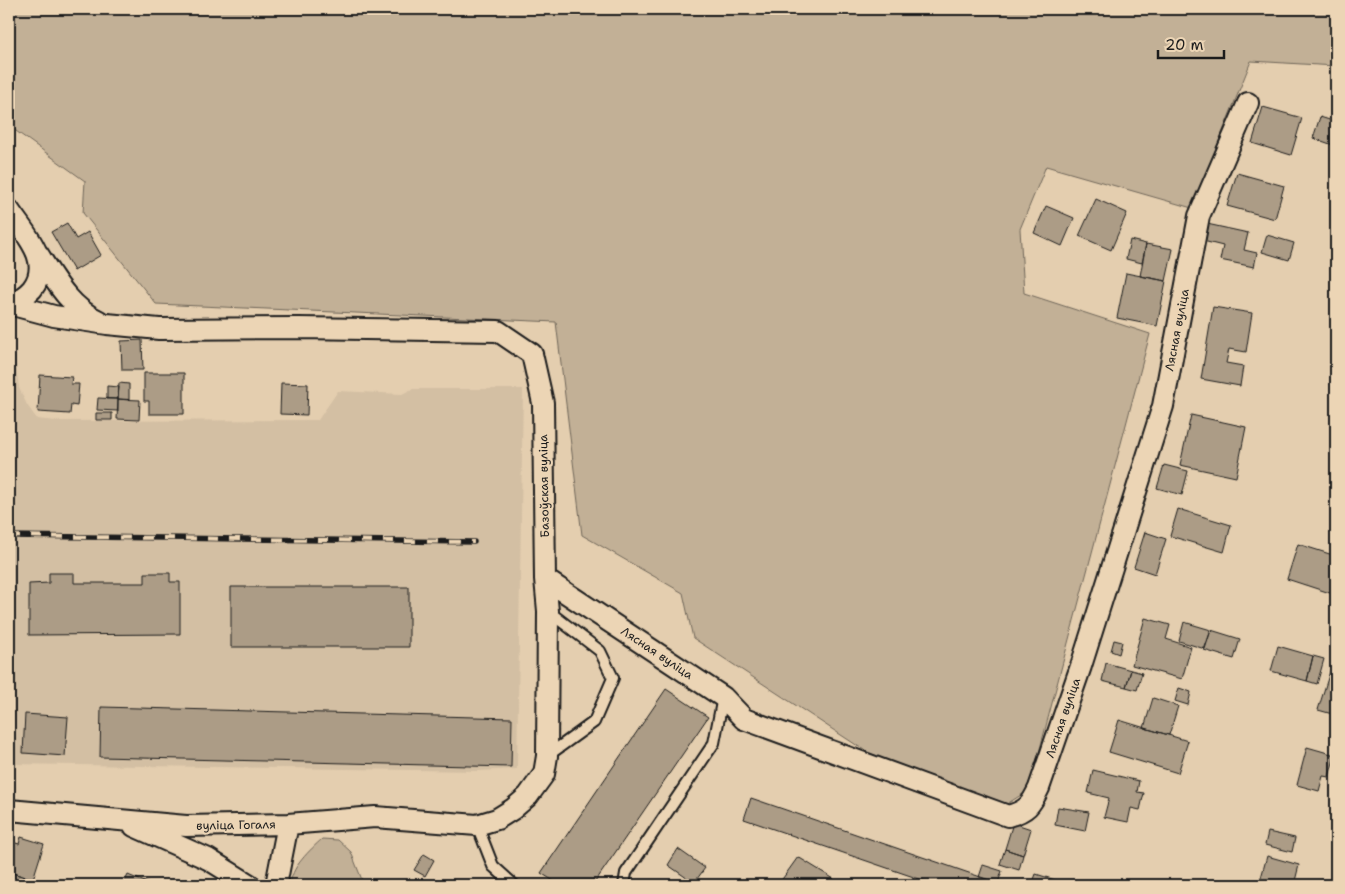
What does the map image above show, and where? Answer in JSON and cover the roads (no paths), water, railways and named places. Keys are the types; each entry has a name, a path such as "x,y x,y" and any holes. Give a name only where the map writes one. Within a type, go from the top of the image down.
{"street":[{"name":"Лясная вуліца","path":"545,579 723,697 744,719 1008,816 1019,813 1031,805 1039,788 1081,666 1163,406 1199,216 1248,103"},
{"path":"9,210 59,286 74,304 94,318 108,324"},
{"path":"9,303 23,298 33,287 40,271 40,258 37,253"},
{"name":"Базоўская вуліца","path":"9,303 54,316 159,329 299,328 498,331 532,354 543,403 545,579 548,611 547,756 544,774 528,796 513,809 497,819 477,825 375,817 288,824"},
{"name":"вуліца Гогаля","path":"9,810 186,826 288,824 276,885"},
{"name":"вуліца Гогаля","path":"121,820 208,859 250,885"}],"lane":[{"path":"547,756 594,722 613,678 600,651 548,611"},
{"path":"624,885 626,873 714,743 723,697"},
{"path":"477,825 493,866 514,885"}],"railway":[{"path":"9,536 474,542"}]}
